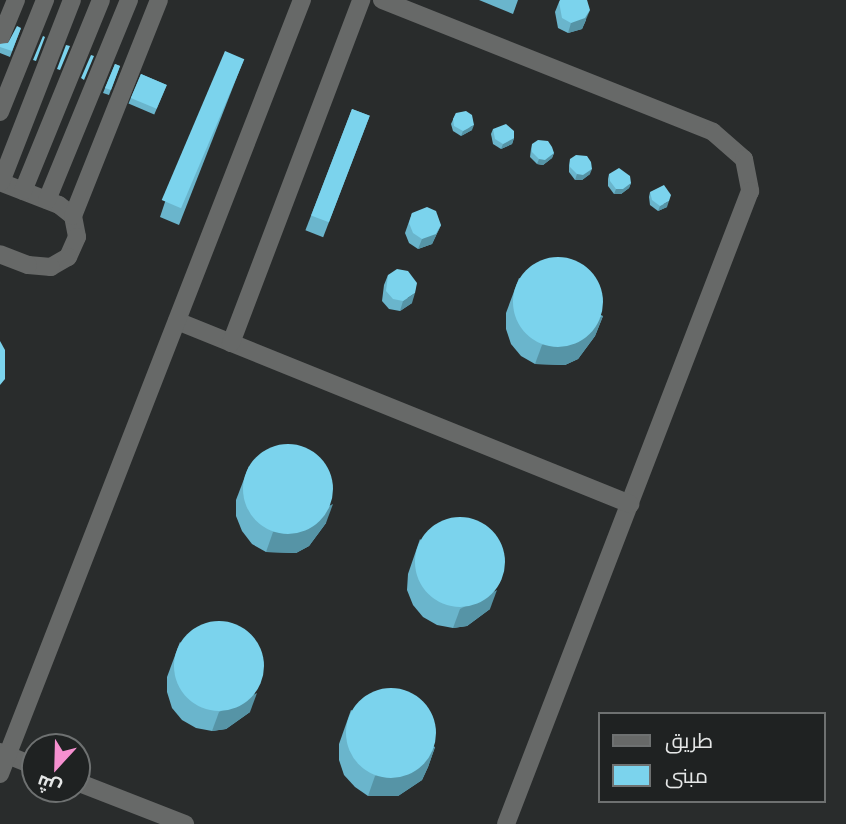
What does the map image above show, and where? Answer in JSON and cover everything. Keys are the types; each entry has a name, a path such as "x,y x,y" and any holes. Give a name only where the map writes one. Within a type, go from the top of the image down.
{"lane":[{"path":"0,39 16,0"},
{"path":"0,112 45,0"},
{"path":"72,0 0,182 47,200 73,216"},
{"path":"23,191 101,0"},
{"path":"47,200 129,0"},
{"path":"0,254 28,265 51,267 68,257 77,237 73,216 159,0"},
{"path":"0,774 4,754 302,0"},
{"path":"231,343 361,0"},
{"path":"382,0 713,132 744,159 750,191 506,824"},
{"path":"177,321 630,504"},
{"path":"4,754 21,761"},
{"path":"91,787 186,824"}],"building":[{"path":"560,0 587,0 590,10 585,18 571,23 562,18"},
{"path":"17,26 21,28 12,51 0,47 0,44 8,43"},
{"path":"43,36 45,37 36,61 33,60"},
{"path":"66,45 70,46 60,70 57,69"},
{"path":"225,51 244,59 181,208 162,200"},
{"path":"91,55 94,56 84,80 81,78"},
{"path":"115,64 120,66 111,90 105,88"},
{"path":"141,74 167,85 157,109 131,98"},
{"path":"352,109 370,116 329,222 311,215"},
{"path":"466,111 472,115 474,125 463,131 454,126 453,119 456,113"},
{"path":"506,124 514,131 514,138 503,144 495,139 493,129"},
{"path":"538,140 548,141 552,147 554,153 545,160 539,159 532,152 532,144"},
{"path":"576,155 587,156 592,169 583,175 577,174 570,167 570,159"},
{"path":"619,168 630,176 631,183 623,189 616,189 610,181 609,174"},
{"path":"664,185 671,195 669,201 660,206 652,200 650,192"},
{"path":"427,207 436,211 441,225 436,234 422,239 413,233 409,223 412,213"},
{"path":"558,257 575,260 590,270 600,285 603,302 600,319 590,334 575,344 558,347 541,344 526,334 516,319 513,302 516,285 526,270 541,260"},
{"path":"397,269 408,271 417,283 415,293 403,301 393,299 386,291 388,275"},
{"path":"0,341 5,350 5,379 0,385"},
{"path":"288,444 305,447 320,457 330,472 333,489 330,506 320,521 305,531 288,534 271,531 256,521 246,506 243,489 246,472 256,457 271,447"},
{"path":"451,517 469,517 485,524 498,537 505,553 505,571 498,587 485,600 469,607 451,607 435,600 422,587 415,571 415,553 422,537 435,524"},
{"path":"219,621 236,624 251,634 261,649 264,666 261,683 251,698 236,708 219,711 202,708 187,698 177,683 174,666 177,649 187,634 202,624"},
{"path":"391,688 408,691 423,701 433,716 436,733 433,750 423,765 408,775 391,778 374,775 359,765 349,750 346,733 349,716 359,701 374,691"}]}
